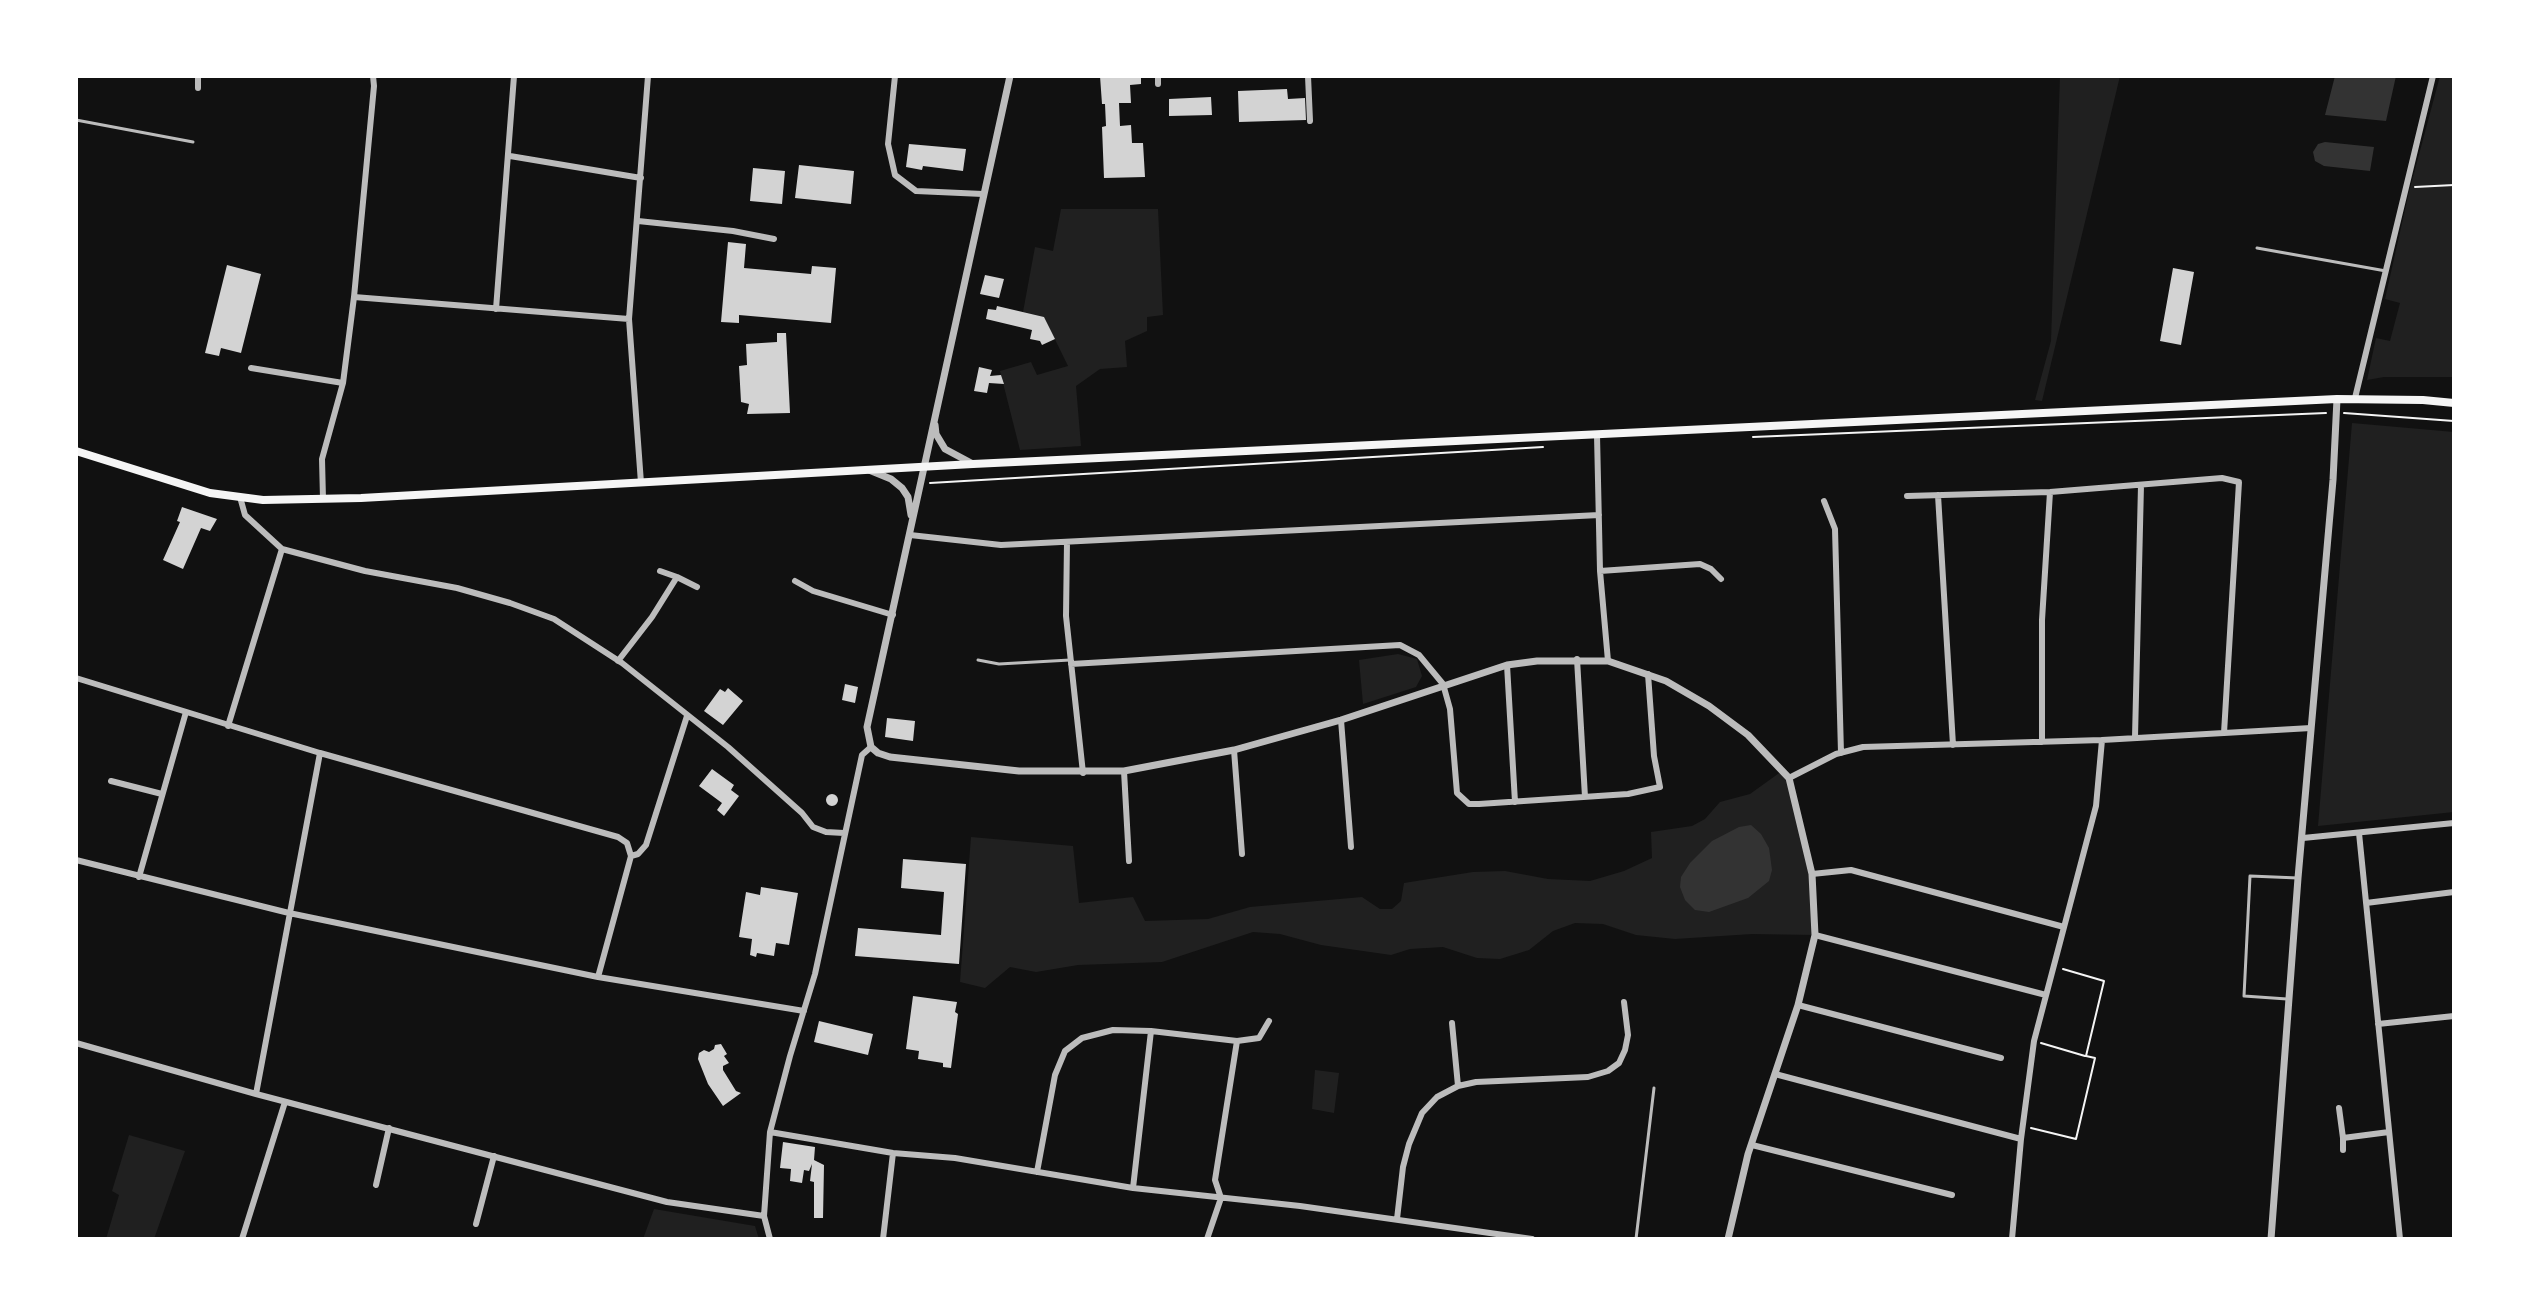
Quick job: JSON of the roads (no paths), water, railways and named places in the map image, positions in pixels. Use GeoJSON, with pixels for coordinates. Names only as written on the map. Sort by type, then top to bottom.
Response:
{"type":"FeatureCollection","features":[{"type":"Feature","properties":{"kind":"main road"},"geometry":{"type":"LineString","coordinates":[[76,451],[210,493],[263,500],[323,499],[924,466],[2355,398],[2454,403]]}},
{"type":"Feature","properties":{"kind":"street"},"geometry":{"type":"LineString","coordinates":[[198,76],[198,88]]}},
{"type":"Feature","properties":{"kind":"street"},"geometry":{"type":"LineString","coordinates":[[323,499],[322,459],[343,383],[354,297],[373,76]]}},
{"type":"Feature","properties":{"kind":"street"},"geometry":{"type":"LineString","coordinates":[[496,309],[514,76]]}},
{"type":"Feature","properties":{"kind":"street"},"geometry":{"type":"LineString","coordinates":[[641,483],[629,319],[648,76]]}},
{"type":"Feature","properties":{"kind":"street"},"geometry":{"type":"LineString","coordinates":[[895,76],[888,144],[895,175],[916,191],[983,194]]}},
{"type":"Feature","properties":{"kind":"street"},"geometry":{"type":"LineString","coordinates":[[1010,76],[867,727],[871,747],[890,757],[1019,771],[1124,771],[1234,750],[1341,720],[1507,665],[1577,659],[1608,661],[1666,681],[1709,706],[1748,735],[1789,778],[1812,874],[1815,935],[1798,1005],[1752,1145],[1728,1239]]}},
{"type":"Feature","properties":{"kind":"street"},"geometry":{"type":"LineString","coordinates":[[1308,76],[1310,121]]}},
{"type":"Feature","properties":{"kind":"street"},"geometry":{"type":"LineString","coordinates":[[2355,398],[2433,76]]}},
{"type":"Feature","properties":{"kind":"street"},"geometry":{"type":"LineString","coordinates":[[510,156],[641,178]]}},
{"type":"Feature","properties":{"kind":"street"},"geometry":{"type":"LineString","coordinates":[[638,221],[733,231],[774,239]]}},
{"type":"Feature","properties":{"kind":"street"},"geometry":{"type":"LineString","coordinates":[[354,297],[629,319]]}},
{"type":"Feature","properties":{"kind":"street"},"geometry":{"type":"LineString","coordinates":[[251,368],[343,383]]}},
{"type":"Feature","properties":{"kind":"street"},"geometry":{"type":"LineString","coordinates":[[2271,1239],[2337,399]]}},
{"type":"Feature","properties":{"kind":"street"},"geometry":{"type":"LineString","coordinates":[[934,419],[941,445],[973,464]]}},
{"type":"Feature","properties":{"kind":"street"},"geometry":{"type":"LineString","coordinates":[[1597,435],[1600,571],[1608,661]]}},
{"type":"Feature","properties":{"kind":"street"},"geometry":{"type":"LineString","coordinates":[[868,469],[891,479],[902,488],[908,497],[912,522]]}},
{"type":"Feature","properties":{"kind":"street"},"geometry":{"type":"LineString","coordinates":[[1907,496],[2050,492],[2222,478],[2239,482],[2224,733]]}},
{"type":"Feature","properties":{"kind":"street"},"geometry":{"type":"LineString","coordinates":[[2135,737],[2141,485]]}},
{"type":"Feature","properties":{"kind":"street"},"geometry":{"type":"LineString","coordinates":[[2042,742],[2042,620],[2050,492]]}},
{"type":"Feature","properties":{"kind":"street"},"geometry":{"type":"LineString","coordinates":[[1938,495],[1953,745]]}},
{"type":"Feature","properties":{"kind":"street"},"geometry":{"type":"LineString","coordinates":[[240,497],[245,515],[282,549],[365,571],[457,588],[554,619],[618,661],[769,781],[813,827],[826,832],[844,833]]}},
{"type":"Feature","properties":{"kind":"street"},"geometry":{"type":"LineString","coordinates":[[1824,501],[1835,529],[1841,753]]}},
{"type":"Feature","properties":{"kind":"street"},"geometry":{"type":"LineString","coordinates":[[910,535],[1001,545],[1599,515]]}},
{"type":"Feature","properties":{"kind":"street"},"geometry":{"type":"LineString","coordinates":[[1067,542],[1066,616],[1083,773]]}},
{"type":"Feature","properties":{"kind":"street"},"geometry":{"type":"LineString","coordinates":[[228,726],[282,549]]}},
{"type":"Feature","properties":{"kind":"street"},"geometry":{"type":"LineString","coordinates":[[1600,571],[1700,564],[1721,579]]}},
{"type":"Feature","properties":{"kind":"street"},"geometry":{"type":"LineString","coordinates":[[660,571],[697,587]]}},
{"type":"Feature","properties":{"kind":"street"},"geometry":{"type":"LineString","coordinates":[[618,661],[652,617],[677,577]]}},
{"type":"Feature","properties":{"kind":"street"},"geometry":{"type":"LineString","coordinates":[[795,581],[813,591],[893,615]]}},
{"type":"Feature","properties":{"kind":"street"},"geometry":{"type":"LineString","coordinates":[[1071,662],[1400,645],[1419,655],[1443,684],[1450,709],[1457,793],[1469,804],[1628,794],[1660,787],[1654,756],[1648,674]]}},
{"type":"Feature","properties":{"kind":"street"},"geometry":{"type":"LineString","coordinates":[[1577,659],[1585,797]]}},
{"type":"Feature","properties":{"kind":"street"},"geometry":{"type":"LineString","coordinates":[[1507,665],[1515,802]]}},
{"type":"Feature","properties":{"kind":"street"},"geometry":{"type":"LineString","coordinates":[[76,678],[320,753],[618,837],[627,843],[631,856],[598,977]]}},
{"type":"Feature","properties":{"kind":"street"},"geometry":{"type":"LineString","coordinates":[[139,877],[186,712]]}},
{"type":"Feature","properties":{"kind":"street"},"geometry":{"type":"LineString","coordinates":[[631,856],[638,854],[646,845],[687,716]]}},
{"type":"Feature","properties":{"kind":"street"},"geometry":{"type":"LineString","coordinates":[[1341,720],[1351,847]]}},
{"type":"Feature","properties":{"kind":"street"},"geometry":{"type":"LineString","coordinates":[[1789,778],[1841,753],[1863,747],[2102,740],[2311,728]]}},
{"type":"Feature","properties":{"kind":"street"},"geometry":{"type":"LineString","coordinates":[[2012,1239],[2034,1041],[2096,806],[2102,740]]}},
{"type":"Feature","properties":{"kind":"street"},"geometry":{"type":"LineString","coordinates":[[770,1239],[764,1216],[770,1132],[815,974],[862,755],[871,747]]}},
{"type":"Feature","properties":{"kind":"street"},"geometry":{"type":"LineString","coordinates":[[1234,750],[1242,854]]}},
{"type":"Feature","properties":{"kind":"street"},"geometry":{"type":"LineString","coordinates":[[256,1094],[320,753]]}},
{"type":"Feature","properties":{"kind":"street"},"geometry":{"type":"LineString","coordinates":[[1124,771],[1129,861]]}},
{"type":"Feature","properties":{"kind":"street"},"geometry":{"type":"LineString","coordinates":[[111,781],[162,794]]}},
{"type":"Feature","properties":{"kind":"street"},"geometry":{"type":"LineString","coordinates":[[2303,838],[2454,823]]}},
{"type":"Feature","properties":{"kind":"street"},"geometry":{"type":"LineString","coordinates":[[2359,833],[2400,1239]]}},
{"type":"Feature","properties":{"kind":"street"},"geometry":{"type":"LineString","coordinates":[[76,860],[289,913],[598,977],[804,1011]]}},
{"type":"Feature","properties":{"kind":"street"},"geometry":{"type":"LineString","coordinates":[[1812,874],[1851,870],[2064,927]]}},
{"type":"Feature","properties":{"kind":"street"},"geometry":{"type":"LineString","coordinates":[[2366,903],[2454,892]]}},
{"type":"Feature","properties":{"kind":"street"},"geometry":{"type":"LineString","coordinates":[[1815,935],[2046,995]]}},
{"type":"Feature","properties":{"kind":"street"},"geometry":{"type":"LineString","coordinates":[[1397,1219],[1403,1167],[1416,1126],[1422,1113],[1437,1097],[1458,1086],[1476,1082],[1588,1077],[1608,1071],[1619,1063],[1625,1050],[1628,1035],[1624,1002]]}},
{"type":"Feature","properties":{"kind":"street"},"geometry":{"type":"LineString","coordinates":[[1798,1005],[2001,1058]]}},
{"type":"Feature","properties":{"kind":"street"},"geometry":{"type":"LineString","coordinates":[[2378,1024],[2454,1016]]}},
{"type":"Feature","properties":{"kind":"street"},"geometry":{"type":"LineString","coordinates":[[1037,1172],[1055,1075],[1065,1051],[1082,1038],[1113,1030],[1237,1041],[1259,1038],[1269,1021]]}},
{"type":"Feature","properties":{"kind":"street"},"geometry":{"type":"LineString","coordinates":[[1452,1023],[1458,1086]]}},
{"type":"Feature","properties":{"kind":"street"},"geometry":{"type":"LineString","coordinates":[[1133,1188],[1151,1031]]}},
{"type":"Feature","properties":{"kind":"street"},"geometry":{"type":"LineString","coordinates":[[1207,1239],[1221,1198],[1215,1180],[1237,1041]]}},
{"type":"Feature","properties":{"kind":"street"},"geometry":{"type":"LineString","coordinates":[[76,1043],[285,1102],[667,1202],[764,1216]]}},
{"type":"Feature","properties":{"kind":"street"},"geometry":{"type":"LineString","coordinates":[[1775,1074],[2021,1139]]}},
{"type":"Feature","properties":{"kind":"street"},"geometry":{"type":"LineString","coordinates":[[242,1239],[285,1102]]}},
{"type":"Feature","properties":{"kind":"street"},"geometry":{"type":"LineString","coordinates":[[2339,1108],[2343,1150]]}},
{"type":"Feature","properties":{"kind":"street"},"geometry":{"type":"LineString","coordinates":[[376,1185],[389,1128]]}},
{"type":"Feature","properties":{"kind":"street"},"geometry":{"type":"LineString","coordinates":[[770,1132],[893,1153],[955,1158],[1133,1188],[1300,1206],[1532,1239]]}},
{"type":"Feature","properties":{"kind":"street"},"geometry":{"type":"LineString","coordinates":[[2343,1138],[2389,1132]]}},
{"type":"Feature","properties":{"kind":"street"},"geometry":{"type":"LineString","coordinates":[[1752,1145],[1952,1195]]}},
{"type":"Feature","properties":{"kind":"street"},"geometry":{"type":"LineString","coordinates":[[883,1239],[893,1153]]}},
{"type":"Feature","properties":{"kind":"street"},"geometry":{"type":"LineString","coordinates":[[476,1224],[494,1156]]}},
{"type":"Feature","properties":{"kind":"lane"},"geometry":{"type":"LineString","coordinates":[[76,120],[193,142]]}},
{"type":"Feature","properties":{"kind":"lane"},"geometry":{"type":"LineString","coordinates":[[2257,248],[2386,271]]}},
{"type":"Feature","properties":{"kind":"lane"},"geometry":{"type":"LineString","coordinates":[[978,660],[999,664],[1071,662]]}},
{"type":"Feature","properties":{"kind":"lane"},"geometry":{"type":"LineString","coordinates":[[2289,999],[2244,996],[2250,876],[2298,878]]}},
{"type":"Feature","properties":{"kind":"lane"},"geometry":{"type":"LineString","coordinates":[[1636,1239],[1654,1088]]}}]}
